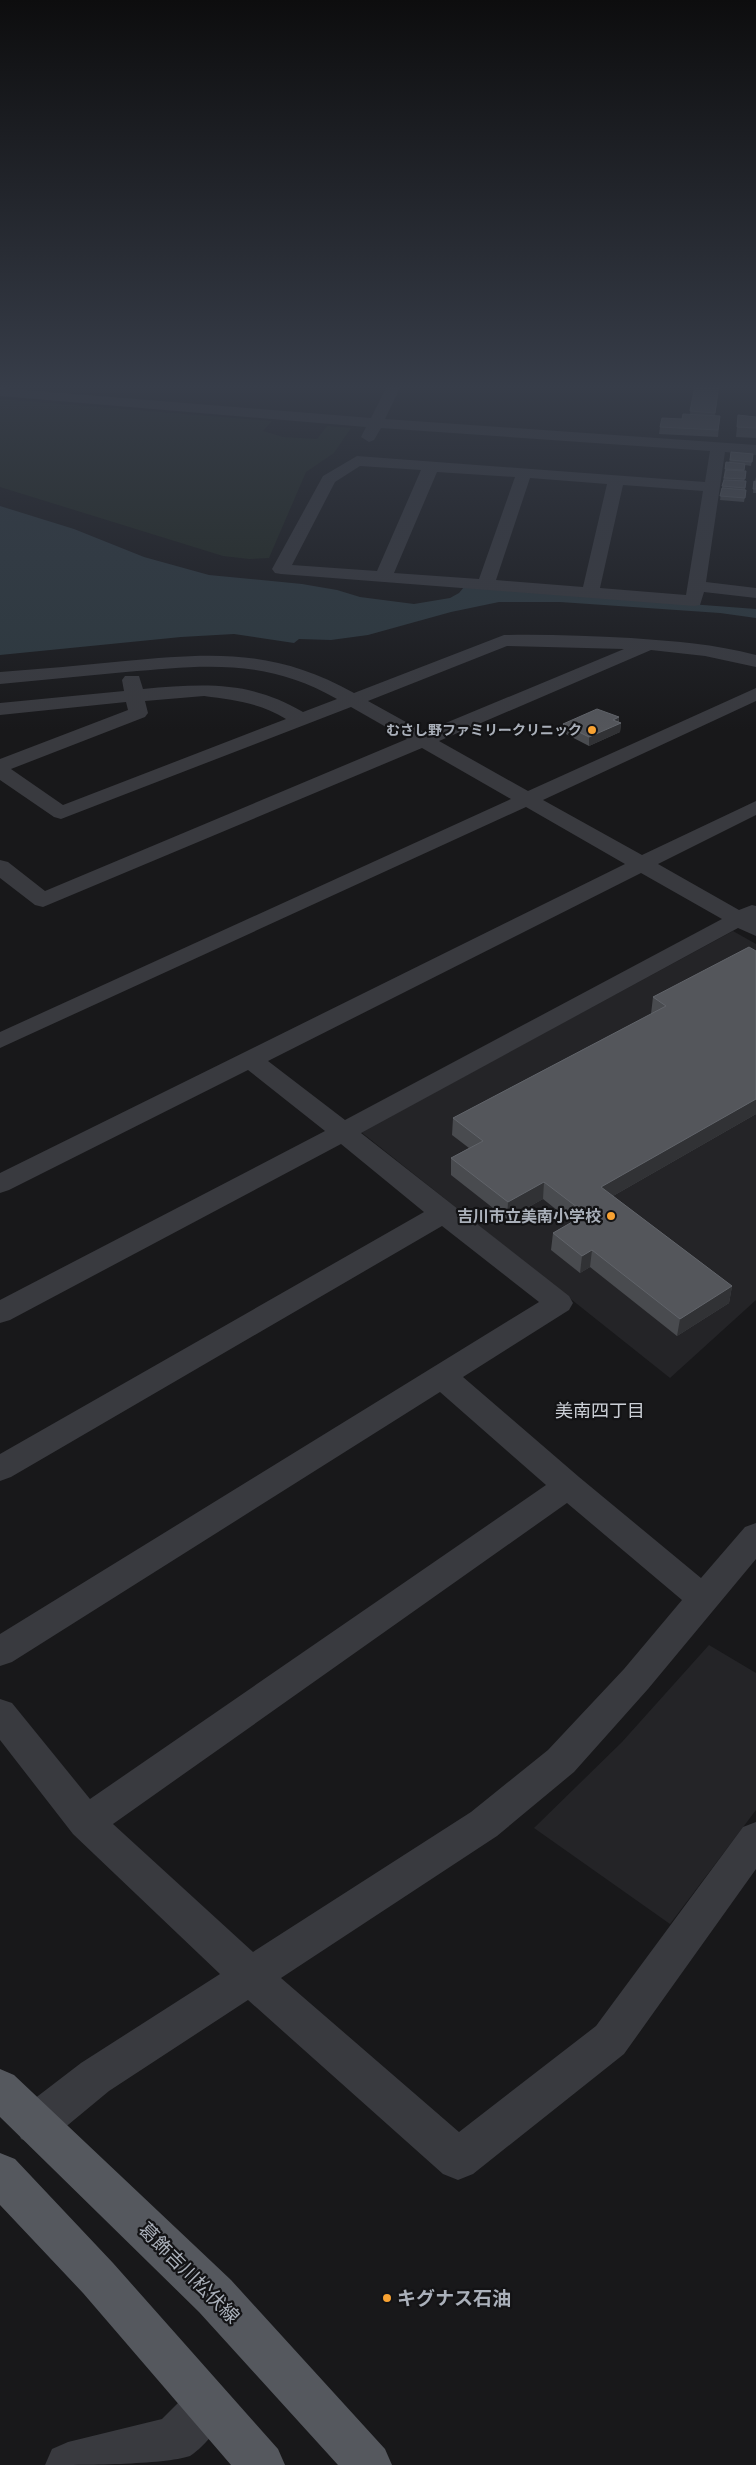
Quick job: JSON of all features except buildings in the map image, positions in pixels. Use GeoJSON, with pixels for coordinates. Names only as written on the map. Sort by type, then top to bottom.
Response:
{"type":"FeatureCollection","features":[{"type":"Feature","properties":{"kind":"main road","name":"葛飾吉川松伏線"},"geometry":{"type":"LineString","coordinates":[[0,2089],[216,2296],[369,2465]]}},
{"type":"Feature","properties":{"kind":"main road"},"geometry":{"type":"LineString","coordinates":[[0,2174],[98,2278],[262,2465]]}},
{"type":"Feature","properties":{"kind":"street"},"geometry":{"type":"LineString","coordinates":[[318,500],[281,569],[694,601],[710,500]]}},
{"type":"Feature","properties":{"kind":"street"},"geometry":{"type":"LineString","coordinates":[[383,578],[416,500]]}},
{"type":"Feature","properties":{"kind":"street"},"geometry":{"type":"LineString","coordinates":[[486,585],[515,500]]}},
{"type":"Feature","properties":{"kind":"street"},"geometry":{"type":"LineString","coordinates":[[590,593],[611,500]]}},
{"type":"Feature","properties":{"kind":"street"},"geometry":{"type":"LineString","coordinates":[[697,586],[756,594]]}},
{"type":"Feature","properties":{"kind":"street"},"geometry":{"type":"LineString","coordinates":[[0,771],[61,813],[504,641],[536,639],[650,645],[721,651],[756,661]]}},
{"type":"Feature","properties":{"kind":"street"},"geometry":{"type":"LineString","coordinates":[[0,867],[42,900],[650,645]]}},
{"type":"Feature","properties":{"kind":"street"},"geometry":{"type":"LineString","coordinates":[[0,678],[200,660],[247,662],[281,669],[319,681],[640,864],[750,919]]}},
{"type":"Feature","properties":{"kind":"street"},"geometry":{"type":"LineString","coordinates":[[0,766],[138,713],[129,666]]}},
{"type":"Feature","properties":{"kind":"street"},"geometry":{"type":"LineString","coordinates":[[0,709],[134,695],[204,690],[235,692],[267,700],[300,719]]}},
{"type":"Feature","properties":{"kind":"street"},"geometry":{"type":"LineString","coordinates":[[0,1041],[756,694]]}},
{"type":"Feature","properties":{"kind":"street"},"geometry":{"type":"LineString","coordinates":[[0,1184],[756,807]]}},
{"type":"Feature","properties":{"kind":"street"},"geometry":{"type":"LineString","coordinates":[[0,1313],[750,919]]}},
{"type":"Feature","properties":{"kind":"street"},"geometry":{"type":"LineString","coordinates":[[0,1652],[559,1303],[250,1059]]}},
{"type":"Feature","properties":{"kind":"street"},"geometry":{"type":"LineString","coordinates":[[0,1468],[443,1213]]}},
{"type":"Feature","properties":{"kind":"street"},"geometry":{"type":"LineString","coordinates":[[443,1377],[568,1486],[704,1599]]}},
{"type":"Feature","properties":{"kind":"street"},"geometry":{"type":"LineString","coordinates":[[86,1822],[568,1486]]}},
{"type":"Feature","properties":{"kind":"street"},"geometry":{"type":"LineString","coordinates":[[36,2124],[95,2077],[484,1824],[562,1761],[704,1599],[756,1536]]}},
{"type":"Feature","properties":{"kind":"street"},"geometry":{"type":"LineString","coordinates":[[0,1714],[86,1822],[251,1977],[458,2159],[610,2040],[756,1839]]}},
{"type":"Feature","properties":{"kind":"street"},"geometry":{"type":"LineString","coordinates":[[68,2465],[176,2440],[208,2405]]}},
{"type":"Feature","properties":{"kind":"shaded area"},"geometry":{"type":"Polygon","coordinates":[[[42,500],[294,500],[269,558],[249,559],[223,556],[42,500]]]}},
{"type":"Feature","properties":{"kind":"shaded area"},"geometry":{"type":"Polygon","coordinates":[[[0,506],[74,529],[144,557],[209,575],[302,584],[337,590],[360,597],[414,604],[450,598],[459,593],[464,587],[756,609],[756,618],[720,613],[560,602],[499,602],[451,612],[368,635],[331,640],[299,639],[294,643],[234,634],[181,637],[0,655],[0,506]]]}},
{"type":"Feature","properties":{"kind":"shaded area","name":"吉川市立美南小学校"},"geometry":{"type":"Polygon","coordinates":[[[733,931],[756,944],[756,1300],[670,1378],[361,1132],[733,931]]]}},
{"type":"Feature","properties":{"kind":"shaded area"},"geometry":{"type":"Polygon","coordinates":[[[709,1645],[756,1673],[756,1810],[670,1924],[534,1828],[622,1742],[709,1645]]]}},
{"type":"Feature","properties":{"kind":"place","name":"むさし野ファミリークリニック"},"geometry":{"type":"Point","coordinates":[592,730]}},
{"type":"Feature","properties":{"kind":"place","name":"吉川市立美南小学校"},"geometry":{"type":"Point","coordinates":[611,1216]}},
{"type":"Feature","properties":{"kind":"place","name":"キグナス石油"},"geometry":{"type":"Point","coordinates":[387,2298]}},
{"type":"Feature","properties":{"kind":"district","name":"美南四丁目"},"geometry":{"type":"Point","coordinates":[600,1411]}}]}
